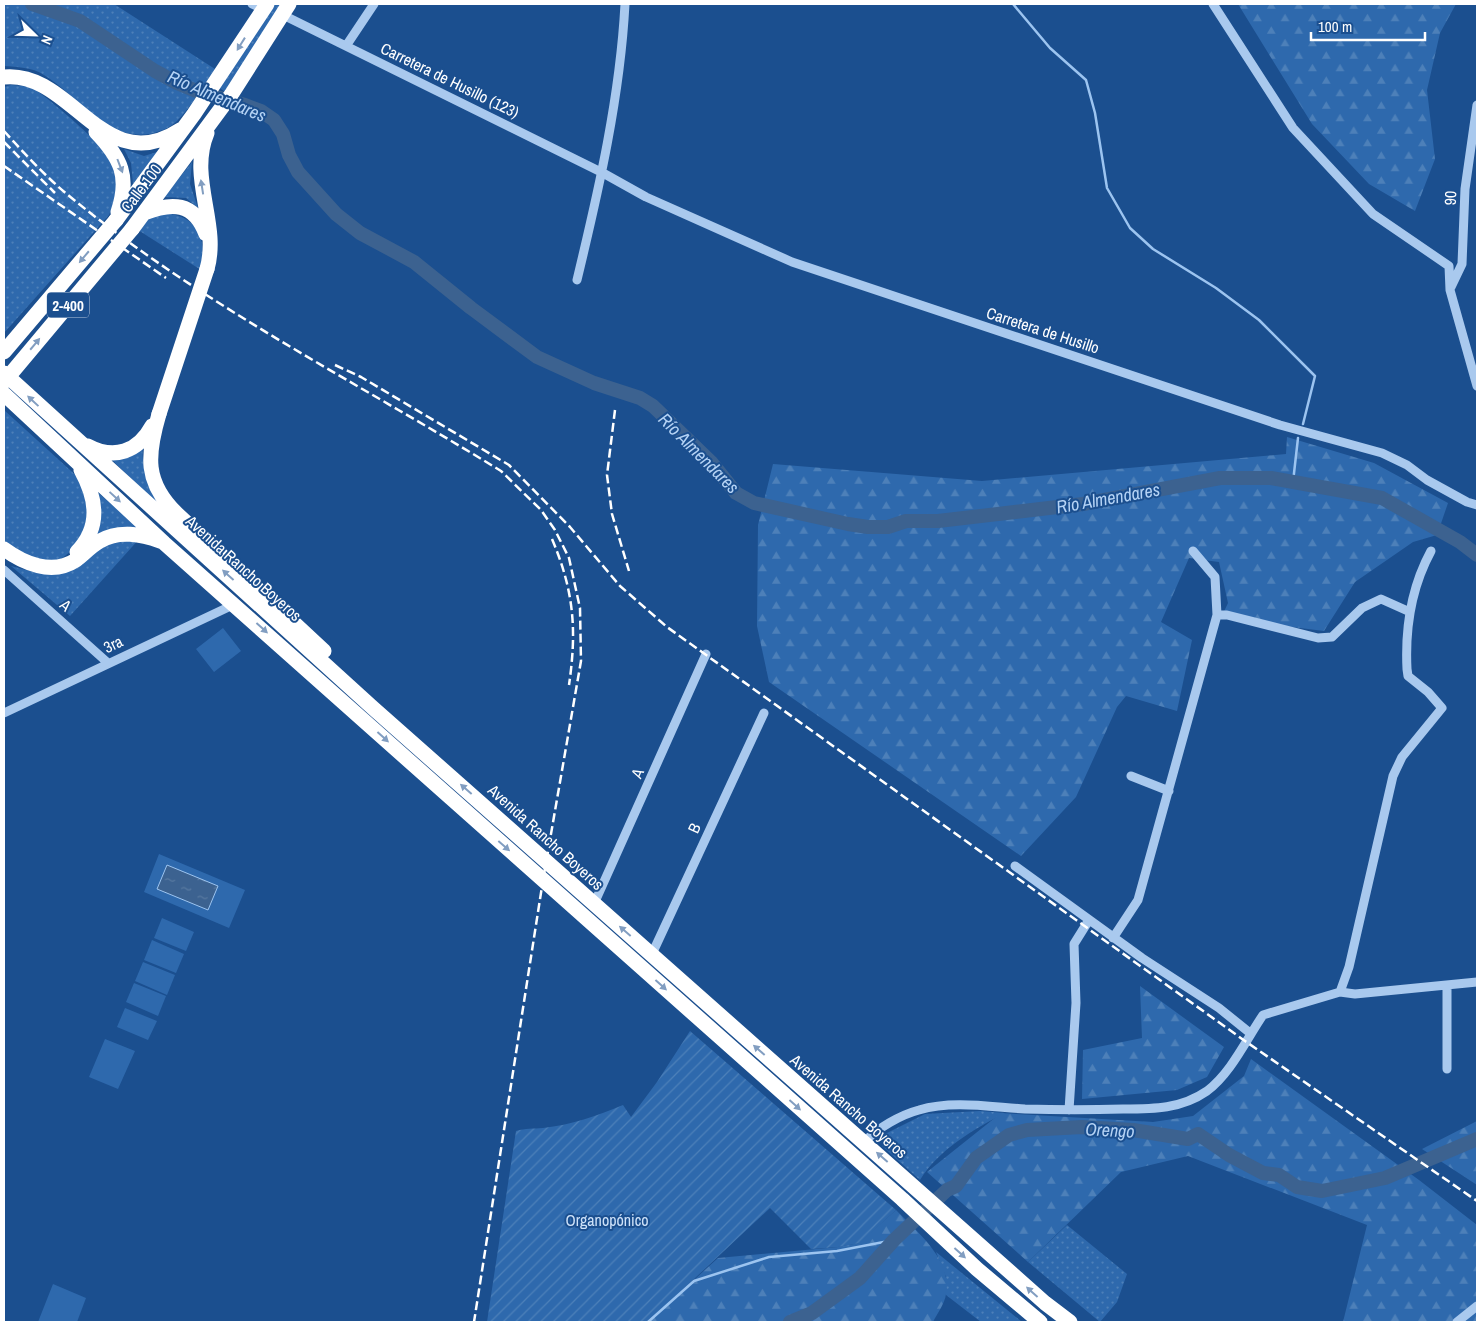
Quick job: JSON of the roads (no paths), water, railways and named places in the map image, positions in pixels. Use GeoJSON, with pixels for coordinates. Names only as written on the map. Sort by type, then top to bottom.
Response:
{"type":"FeatureCollection","features":[{"type":"Feature","properties":{"kind":"highway","name":"Calle 100"},"geometry":{"type":"LineString","coordinates":[[4,352],[116,220],[190,120],[215,85],[260,6]]}},
{"type":"Feature","properties":{"kind":"highway","name":"Calle 100"},"geometry":{"type":"LineString","coordinates":[[4,382],[132,229],[231,95],[286,9]]}},
{"type":"Feature","properties":{"kind":"highway"},"geometry":{"type":"LineString","coordinates":[[4,77],[22,77],[36,81],[80,115],[114,136],[135,143],[152,143],[168,138],[190,120]]}},
{"type":"Feature","properties":{"kind":"highway"},"geometry":{"type":"LineString","coordinates":[[80,115],[109,145],[122,168],[124,185],[116,220]]}},
{"type":"Feature","properties":{"kind":"highway"},"geometry":{"type":"LineString","coordinates":[[212,122],[206,137],[200,164],[212,247],[207,269],[150,447],[151,472],[154,483],[169,506],[307,633],[346,675],[373,708]]}},
{"type":"Feature","properties":{"kind":"highway"},"geometry":{"type":"LineString","coordinates":[[144,213],[161,206],[171,206],[184,208],[194,215],[203,226],[207,236],[207,269]]}},
{"type":"Feature","properties":{"kind":"highway","name":"Avenida Rancho Boyeros"},"geometry":{"type":"LineString","coordinates":[[4,373],[62,428],[373,708],[1045,1303],[1070,1322]]}},
{"type":"Feature","properties":{"kind":"highway","name":"Avenida Rancho Boyeros"},"geometry":{"type":"LineString","coordinates":[[4,394],[164,543],[235,604],[474,820],[1040,1322]]}},
{"type":"Feature","properties":{"kind":"highway"},"geometry":{"type":"LineString","coordinates":[[62,428],[89,447],[102,452],[117,453],[137,446],[145,438],[159,414]]}},
{"type":"Feature","properties":{"kind":"highway"},"geometry":{"type":"LineString","coordinates":[[52,567],[69,558],[80,548],[90,534],[95,517],[94,503],[88,483],[76,462],[66,452]]}},
{"type":"Feature","properties":{"kind":"highway"},"geometry":{"type":"LineString","coordinates":[[8,551],[32,565],[52,567],[73,562],[101,540],[112,536],[141,535],[164,543]]}},
{"type":"Feature","properties":{"kind":"street"},"geometry":{"type":"LineString","coordinates":[[346,46],[374,4]]}},
{"type":"Feature","properties":{"kind":"street"},"geometry":{"type":"LineString","coordinates":[[577,280],[603,173],[624,38],[625,4]]}},
{"type":"Feature","properties":{"kind":"street"},"geometry":{"type":"LineString","coordinates":[[1213,4],[1293,128],[1373,214],[1449,266],[1450,290],[1477,386]]}},
{"type":"Feature","properties":{"kind":"street","name":"Carretera de Husillo (123)"},"geometry":{"type":"LineString","coordinates":[[286,9],[346,46],[603,173]]}},
{"type":"Feature","properties":{"kind":"street","name":"90"},"geometry":{"type":"LineString","coordinates":[[1450,290],[1462,264],[1465,189],[1477,105]]}},
{"type":"Feature","properties":{"kind":"street","name":"Carretera de Husillo"},"geometry":{"type":"LineString","coordinates":[[603,173],[646,197],[792,262],[1280,425],[1382,453],[1467,502],[1477,505]]}},
{"type":"Feature","properties":{"kind":"street"},"geometry":{"type":"LineString","coordinates":[[1340,992],[1349,967],[1393,776],[1402,757],[1442,708],[1428,692],[1408,676],[1406,653],[1410,612],[1420,571],[1431,550]]}},
{"type":"Feature","properties":{"kind":"street"},"geometry":{"type":"LineString","coordinates":[[1113,938],[1138,900],[1217,614],[1215,577],[1193,551]]}},
{"type":"Feature","properties":{"kind":"street","name":"A"},"geometry":{"type":"LineString","coordinates":[[4,570],[108,663]]}},
{"type":"Feature","properties":{"kind":"street"},"geometry":{"type":"LineString","coordinates":[[1217,614],[1318,638],[1332,637],[1362,608],[1381,599],[1410,612]]}},
{"type":"Feature","properties":{"kind":"street","name":"3ra"},"geometry":{"type":"LineString","coordinates":[[4,712],[235,604]]}},
{"type":"Feature","properties":{"kind":"street","name":"A"},"geometry":{"type":"LineString","coordinates":[[594,904],[706,654]]}},
{"type":"Feature","properties":{"kind":"street","name":"B"},"geometry":{"type":"LineString","coordinates":[[652,954],[764,713]]}},
{"type":"Feature","properties":{"kind":"street"},"geometry":{"type":"LineString","coordinates":[[1131,776],[1169,790]]}},
{"type":"Feature","properties":{"kind":"street"},"geometry":{"type":"LineString","coordinates":[[1015,866],[1113,938],[1219,1008],[1250,1034]]}},
{"type":"Feature","properties":{"kind":"street"},"geometry":{"type":"LineString","coordinates":[[1069,1110],[1076,1003],[1074,944],[1089,920]]}},
{"type":"Feature","properties":{"kind":"street"},"geometry":{"type":"LineString","coordinates":[[864,1142],[874,1133],[918,1110],[944,1105],[1069,1110],[1152,1109],[1186,1104],[1208,1090],[1226,1072],[1263,1015],[1340,992],[1355,994],[1477,982]]}},
{"type":"Feature","properties":{"kind":"street"},"geometry":{"type":"LineString","coordinates":[[1447,985],[1447,1069]]}},
{"type":"Feature","properties":{"kind":"street"},"geometry":{"type":"LineString","coordinates":[[1458,1322],[1477,1306]]}},
{"type":"Feature","properties":{"kind":"water"},"geometry":{"type":"Polygon","coordinates":[[[167,865],[218,886],[208,910],[157,889],[167,865]]]}},
{"type":"Feature","properties":{"kind":"waterway","name":"Río Almendares"},"geometry":{"type":"LineString","coordinates":[[32,4],[80,21],[155,71],[177,83],[199,92],[261,111],[274,120],[283,134],[289,155],[298,172],[336,214],[360,233],[414,262],[471,308],[537,357],[594,383],[640,398],[653,406],[711,462],[736,493],[754,503],[848,524],[888,527],[906,521],[938,521],[1083,504],[1220,478],[1271,478],[1382,498],[1460,542],[1477,555]]}},
{"type":"Feature","properties":{"kind":"waterway"},"geometry":{"type":"LineString","coordinates":[[1013,4],[1050,48],[1086,80],[1095,113],[1107,188],[1130,228],[1153,249],[1216,288],[1259,320],[1315,376],[1303,424]]}},
{"type":"Feature","properties":{"kind":"waterway"},"geometry":{"type":"LineString","coordinates":[[1293,482],[1298,438]]}},
{"type":"Feature","properties":{"kind":"waterway","name":"Orengo"},"geometry":{"type":"LineString","coordinates":[[790,1322],[812,1313],[860,1278],[894,1240],[947,1190],[956,1186],[976,1158],[1009,1135],[1027,1130],[1082,1127],[1133,1130],[1188,1139],[1198,1134],[1229,1155],[1263,1173],[1279,1175],[1297,1187],[1322,1191],[1385,1178],[1477,1139]]}},
{"type":"Feature","properties":{"kind":"waterway"},"geometry":{"type":"LineString","coordinates":[[648,1322],[694,1281],[769,1257],[837,1251],[894,1240]]}},
{"type":"Feature","properties":{"kind":"railway"},"geometry":{"type":"LineString","coordinates":[[4,131],[68,195],[171,271],[279,340],[501,471],[541,510],[555,530],[569,558],[580,608],[581,661],[543,880],[474,1322]]}},
{"type":"Feature","properties":{"kind":"railway"},"geometry":{"type":"LineString","coordinates":[[4,142],[55,193]]}},
{"type":"Feature","properties":{"kind":"railway"},"geometry":{"type":"LineString","coordinates":[[4,166],[166,278]]}},
{"type":"Feature","properties":{"kind":"railway"},"geometry":{"type":"LineString","coordinates":[[335,365],[361,377],[509,465],[570,527],[620,586],[667,627],[1245,1041],[1477,1201]]}},
{"type":"Feature","properties":{"kind":"railway"},"geometry":{"type":"LineString","coordinates":[[615,410],[607,475],[612,514],[629,571]]}},
{"type":"Feature","properties":{"kind":"railway"},"geometry":{"type":"LineString","coordinates":[[552,539],[565,576],[572,611],[573,646],[569,685]]}},
{"type":"Feature","properties":{"kind":"park label","name":"Organopónico"},"geometry":{"type":"Point","coordinates":[607,1220]}}]}
